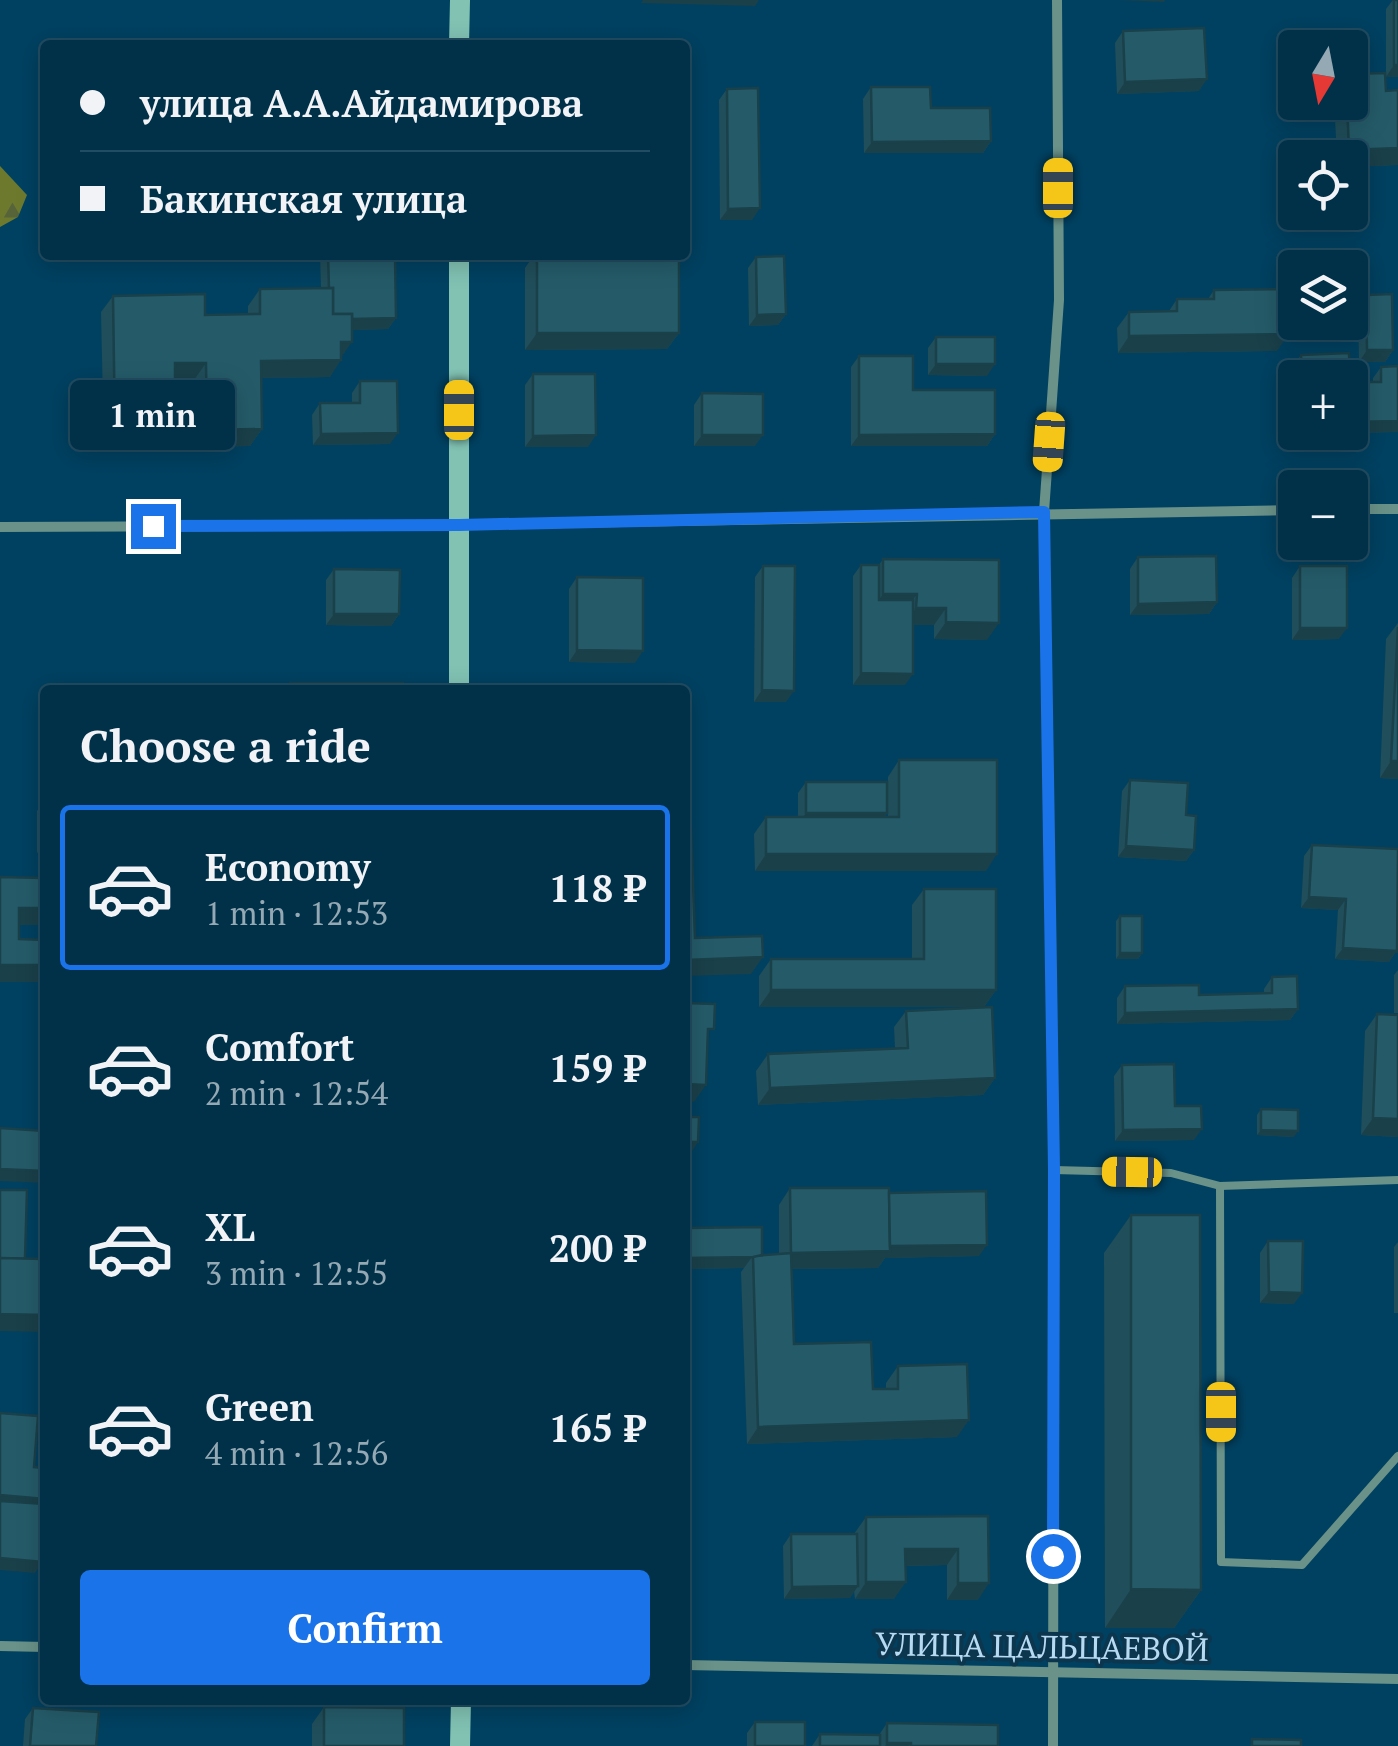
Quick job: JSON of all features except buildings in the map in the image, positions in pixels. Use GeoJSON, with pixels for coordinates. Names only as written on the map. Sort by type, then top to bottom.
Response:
{"type":"FeatureCollection","features":[{"type":"Feature","properties":{"kind":"street"},"geometry":{"type":"LineString","coordinates":[[460,0],[460,40]]}},
{"type":"Feature","properties":{"kind":"street"},"geometry":{"type":"LineString","coordinates":[[1053,1746],[1054,1170],[1044,512],[1058,300],[1057,0]]}},
{"type":"Feature","properties":{"kind":"street"},"geometry":{"type":"LineString","coordinates":[[459,260],[459,685]]}},
{"type":"Feature","properties":{"kind":"street"},"geometry":{"type":"LineString","coordinates":[[1368,509],[1398,509]]}},
{"type":"Feature","properties":{"kind":"street"},"geometry":{"type":"LineString","coordinates":[[0,526],[459,525],[1278,510]]}},
{"type":"Feature","properties":{"kind":"street"},"geometry":{"type":"LineString","coordinates":[[0,1646],[40,1648]]}},
{"type":"Feature","properties":{"kind":"street","name":"УЛИЦА ЦАЛЬЦАЕВОЙ"},"geometry":{"type":"LineString","coordinates":[[690,1665],[1398,1679]]}},
{"type":"Feature","properties":{"kind":"street"},"geometry":{"type":"LineString","coordinates":[[460,1746],[461,1705]]}},
{"type":"Feature","properties":{"kind":"lane"},"geometry":{"type":"LineString","coordinates":[[1054,1170],[1171,1173],[1220,1186],[1398,1180]]}},
{"type":"Feature","properties":{"kind":"lane"},"geometry":{"type":"LineString","coordinates":[[1220,1186],[1222,1562],[1302,1565],[1398,1456]]}},
{"type":"Feature","properties":{"kind":"green space"},"geometry":{"type":"Polygon","coordinates":[[[0,166],[27,195],[18,217],[0,227],[0,166]]]}},
{"type":"Feature","properties":{"kind":"route"},"geometry":{"type":"LineString","coordinates":[[153,526],[459,525],[1044,512],[1054,1170],[1053,1556]]}}]}
